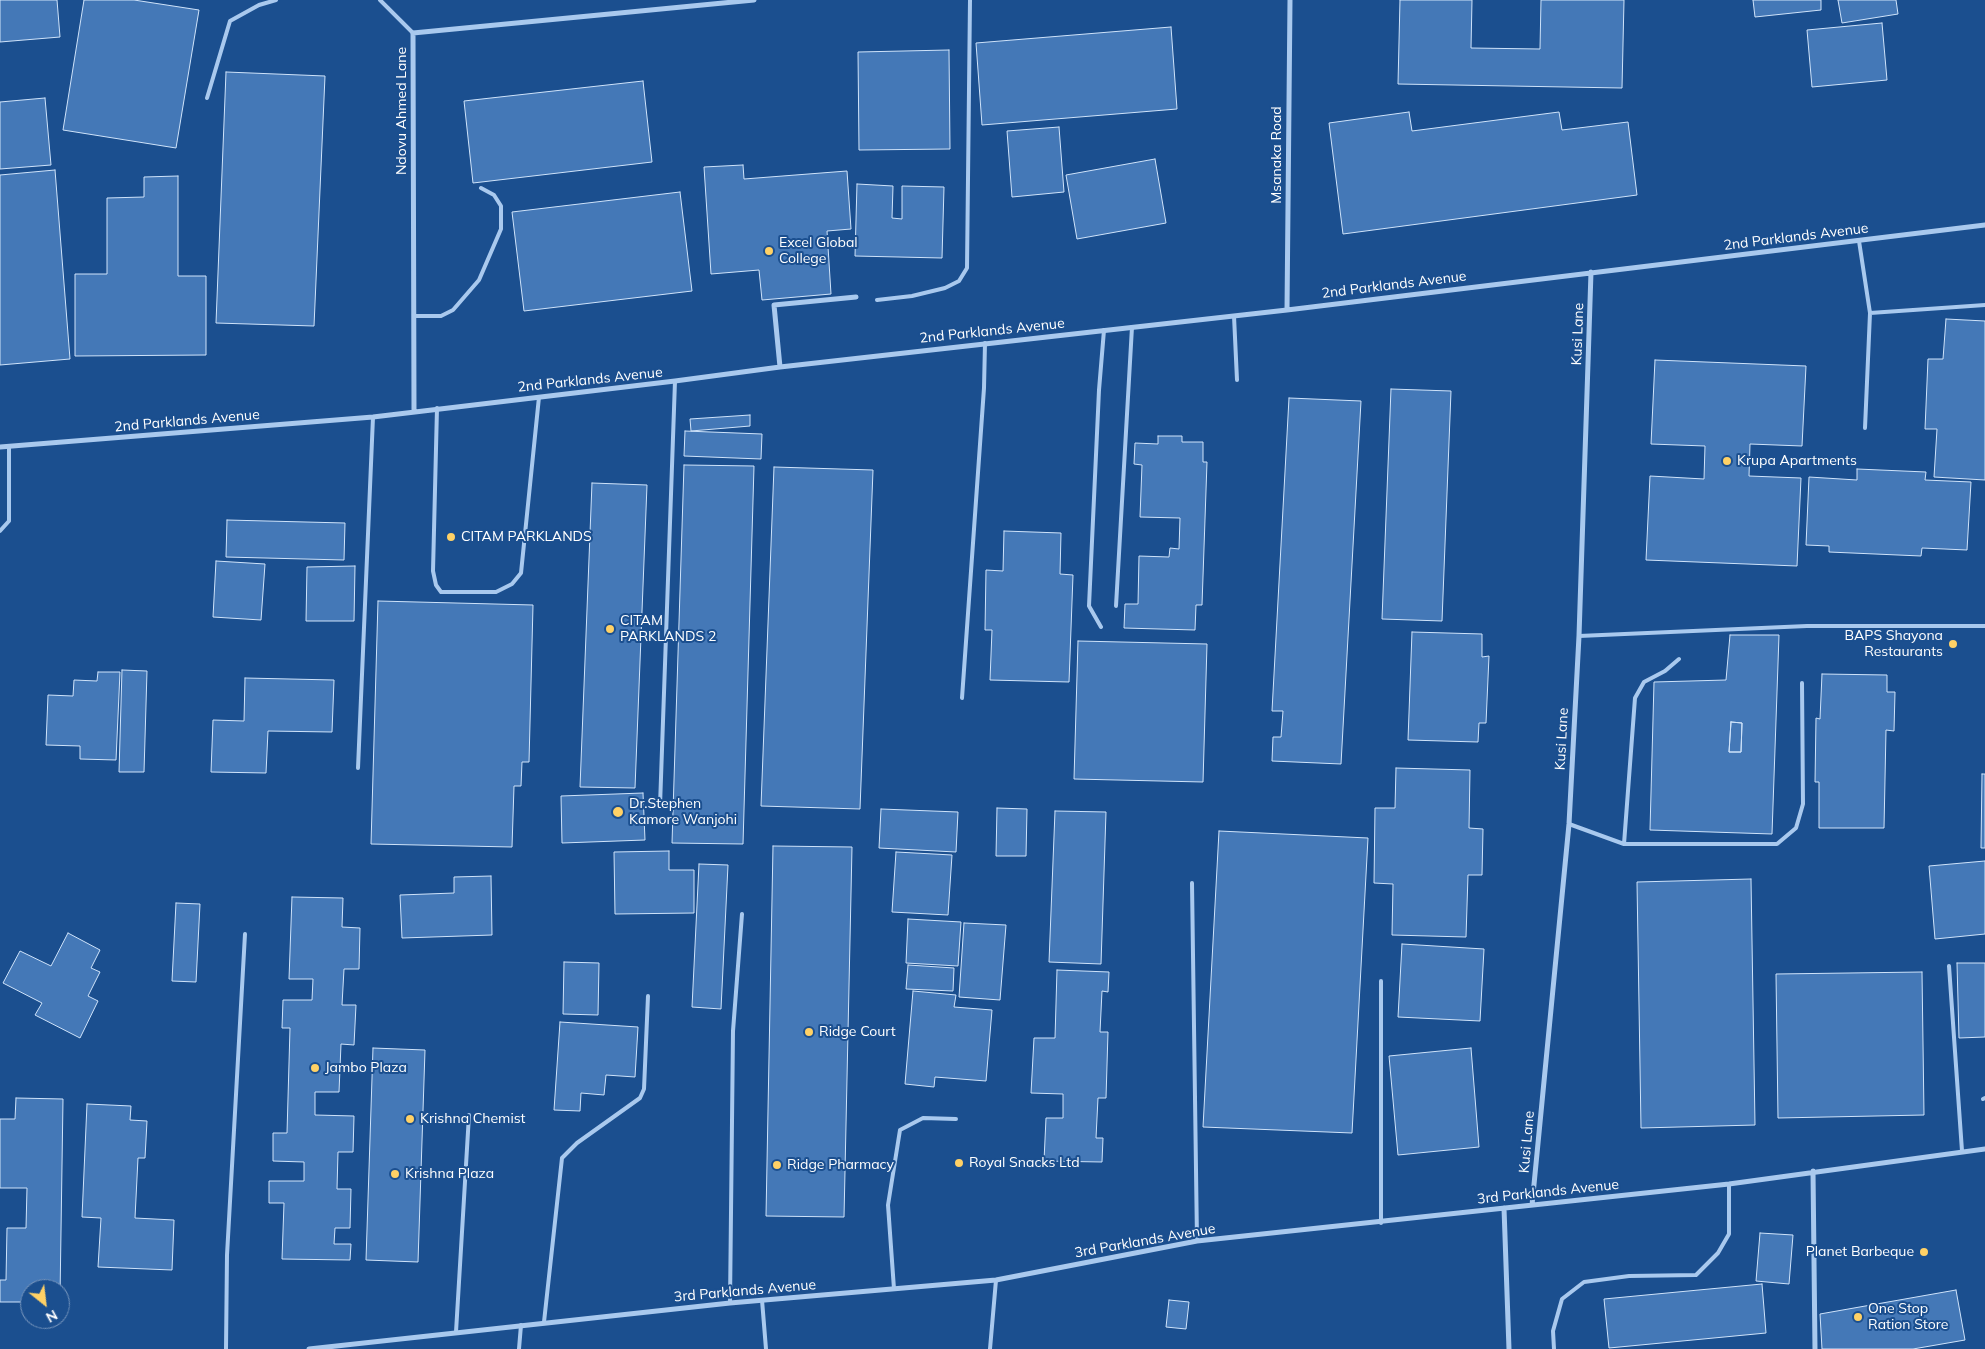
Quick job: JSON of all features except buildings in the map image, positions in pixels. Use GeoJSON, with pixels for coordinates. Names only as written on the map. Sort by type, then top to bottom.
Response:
{"type":"FeatureCollection","features":[{"type":"Feature","properties":{"kind":"street","name":"Ndovu Ahmed Lane"},"geometry":{"type":"LineString","coordinates":[[414,411],[413,33],[727,1],[754,0]]}},
{"type":"Feature","properties":{"kind":"street","name":"Msanaka Road"},"geometry":{"type":"LineString","coordinates":[[1287,310],[1290,0]]}},
{"type":"Feature","properties":{"kind":"street","name":"2nd Parklands Avenue"},"geometry":{"type":"LineString","coordinates":[[0,447],[373,417],[675,381],[780,366],[1287,310],[1985,225]]}},
{"type":"Feature","properties":{"kind":"street","name":"Kusi Lane"},"geometry":{"type":"LineString","coordinates":[[1532,1205],[1568,824],[1579,636],[1591,272]]}},
{"type":"Feature","properties":{"kind":"street"},"geometry":{"type":"LineString","coordinates":[[780,366],[774,305],[856,297]]}},
{"type":"Feature","properties":{"kind":"street","name":"3rd Parklands Avenue"},"geometry":{"type":"LineString","coordinates":[[309,1349],[353,1347],[456,1332],[730,1303],[996,1280],[1197,1242],[1729,1184],[1985,1149]]}},
{"type":"Feature","properties":{"kind":"street"},"geometry":{"type":"LineString","coordinates":[[1813,1172],[1815,1349]]}},
{"type":"Feature","properties":{"kind":"street"},"geometry":{"type":"LineString","coordinates":[[1504,1208],[1510,1349]]}},
{"type":"Feature","properties":{"kind":"lane"},"geometry":{"type":"LineString","coordinates":[[206,98],[230,21],[259,5],[276,0]]}},
{"type":"Feature","properties":{"kind":"lane"},"geometry":{"type":"LineString","coordinates":[[380,0],[413,33]]}},
{"type":"Feature","properties":{"kind":"lane"},"geometry":{"type":"LineString","coordinates":[[877,300],[912,296],[945,288],[959,281],[967,268],[970,0]]}},
{"type":"Feature","properties":{"kind":"lane"},"geometry":{"type":"LineString","coordinates":[[414,316],[440,316],[453,310],[479,280],[501,229],[501,206],[494,195],[481,188]]}},
{"type":"Feature","properties":{"kind":"lane"},"geometry":{"type":"LineString","coordinates":[[1859,241],[1870,313],[1865,428]]}},
{"type":"Feature","properties":{"kind":"lane"},"geometry":{"type":"LineString","coordinates":[[1870,313],[1985,306]]}},
{"type":"Feature","properties":{"kind":"lane"},"geometry":{"type":"LineString","coordinates":[[1234,316],[1237,380]]}},
{"type":"Feature","properties":{"kind":"lane"},"geometry":{"type":"LineString","coordinates":[[1116,606],[1132,327]]}},
{"type":"Feature","properties":{"kind":"lane"},"geometry":{"type":"LineString","coordinates":[[1101,626],[1089,606],[1099,390],[1104,330]]}},
{"type":"Feature","properties":{"kind":"lane"},"geometry":{"type":"LineString","coordinates":[[962,698],[984,388],[985,343]]}},
{"type":"Feature","properties":{"kind":"lane"},"geometry":{"type":"LineString","coordinates":[[660,806],[675,381]]}},
{"type":"Feature","properties":{"kind":"lane"},"geometry":{"type":"LineString","coordinates":[[438,408],[433,571],[436,585],[441,592],[496,592],[512,584],[521,573],[540,397]]}},
{"type":"Feature","properties":{"kind":"lane"},"geometry":{"type":"LineString","coordinates":[[358,768],[373,417]]}},
{"type":"Feature","properties":{"kind":"lane"},"geometry":{"type":"LineString","coordinates":[[0,531],[9,521],[9,446]]}},
{"type":"Feature","properties":{"kind":"lane"},"geometry":{"type":"LineString","coordinates":[[1579,636],[1807,626],[1985,626]]}},
{"type":"Feature","properties":{"kind":"lane"},"geometry":{"type":"LineString","coordinates":[[1624,844],[1635,698],[1644,682],[1665,671],[1679,659]]}},
{"type":"Feature","properties":{"kind":"lane"},"geometry":{"type":"LineString","coordinates":[[1568,824],[1624,844],[1776,844],[1796,828],[1803,804],[1802,684]]}},
{"type":"Feature","properties":{"kind":"lane"},"geometry":{"type":"LineString","coordinates":[[1192,883],[1197,1242]]}},
{"type":"Feature","properties":{"kind":"lane"},"geometry":{"type":"LineString","coordinates":[[730,1303],[733,1031],[742,914]]}},
{"type":"Feature","properties":{"kind":"lane"},"geometry":{"type":"LineString","coordinates":[[226,1349],[227,1255],[245,934]]}},
{"type":"Feature","properties":{"kind":"lane"},"geometry":{"type":"LineString","coordinates":[[1949,966],[1962,1151]]}},
{"type":"Feature","properties":{"kind":"lane"},"geometry":{"type":"LineString","coordinates":[[1381,981],[1381,1223]]}},
{"type":"Feature","properties":{"kind":"lane"},"geometry":{"type":"LineString","coordinates":[[544,1322],[562,1158],[577,1143],[640,1098],[644,1089],[648,996]]}},
{"type":"Feature","properties":{"kind":"lane"},"geometry":{"type":"LineString","coordinates":[[456,1332],[469,1115]]}},
{"type":"Feature","properties":{"kind":"lane"},"geometry":{"type":"LineString","coordinates":[[894,1289],[888,1205],[900,1130],[923,1118],[956,1119]]}},
{"type":"Feature","properties":{"kind":"lane"},"geometry":{"type":"LineString","coordinates":[[1554,1349],[1553,1331],[1562,1299],[1584,1282],[1629,1276],[1696,1276],[1718,1253],[1729,1234],[1729,1184]]}},
{"type":"Feature","properties":{"kind":"lane"},"geometry":{"type":"LineString","coordinates":[[990,1349],[996,1280]]}},
{"type":"Feature","properties":{"kind":"lane"},"geometry":{"type":"LineString","coordinates":[[762,1300],[766,1349]]}},
{"type":"Feature","properties":{"kind":"lane"},"geometry":{"type":"LineString","coordinates":[[519,1349],[521,1325]]}},
{"type":"Feature","properties":{"kind":"place","name":"Excel Global College"},"geometry":{"type":"Point","coordinates":[769,251]}},
{"type":"Feature","properties":{"kind":"place","name":"Krupa Apartments"},"geometry":{"type":"Point","coordinates":[1727,461]}},
{"type":"Feature","properties":{"kind":"place","name":"CITAM PARKLANDS"},"geometry":{"type":"Point","coordinates":[451,537]}},
{"type":"Feature","properties":{"kind":"place","name":"CITAM PARKLANDS 2"},"geometry":{"type":"Point","coordinates":[610,629]}},
{"type":"Feature","properties":{"kind":"place","name":"BAPS Shayona Restaurants"},"geometry":{"type":"Point","coordinates":[1953,644]}},
{"type":"Feature","properties":{"kind":"place","name":"Dr.Stephen Kamore Wanjohi"},"geometry":{"type":"Point","coordinates":[618,812]}},
{"type":"Feature","properties":{"kind":"place","name":"Ridge Court"},"geometry":{"type":"Point","coordinates":[809,1032]}},
{"type":"Feature","properties":{"kind":"place","name":"Jambo Plaza"},"geometry":{"type":"Point","coordinates":[315,1068]}},
{"type":"Feature","properties":{"kind":"place","name":"Krishna Chemist"},"geometry":{"type":"Point","coordinates":[410,1119]}},
{"type":"Feature","properties":{"kind":"place","name":"Royal Snacks Ltd"},"geometry":{"type":"Point","coordinates":[959,1163]}},
{"type":"Feature","properties":{"kind":"place","name":"Ridge Pharmacy"},"geometry":{"type":"Point","coordinates":[777,1165]}},
{"type":"Feature","properties":{"kind":"place","name":"Krishna Plaza"},"geometry":{"type":"Point","coordinates":[395,1174]}},
{"type":"Feature","properties":{"kind":"place","name":"Planet Barbeque"},"geometry":{"type":"Point","coordinates":[1924,1252]}},
{"type":"Feature","properties":{"kind":"place","name":"One Stop Ration Store"},"geometry":{"type":"Point","coordinates":[1858,1317]}}]}
